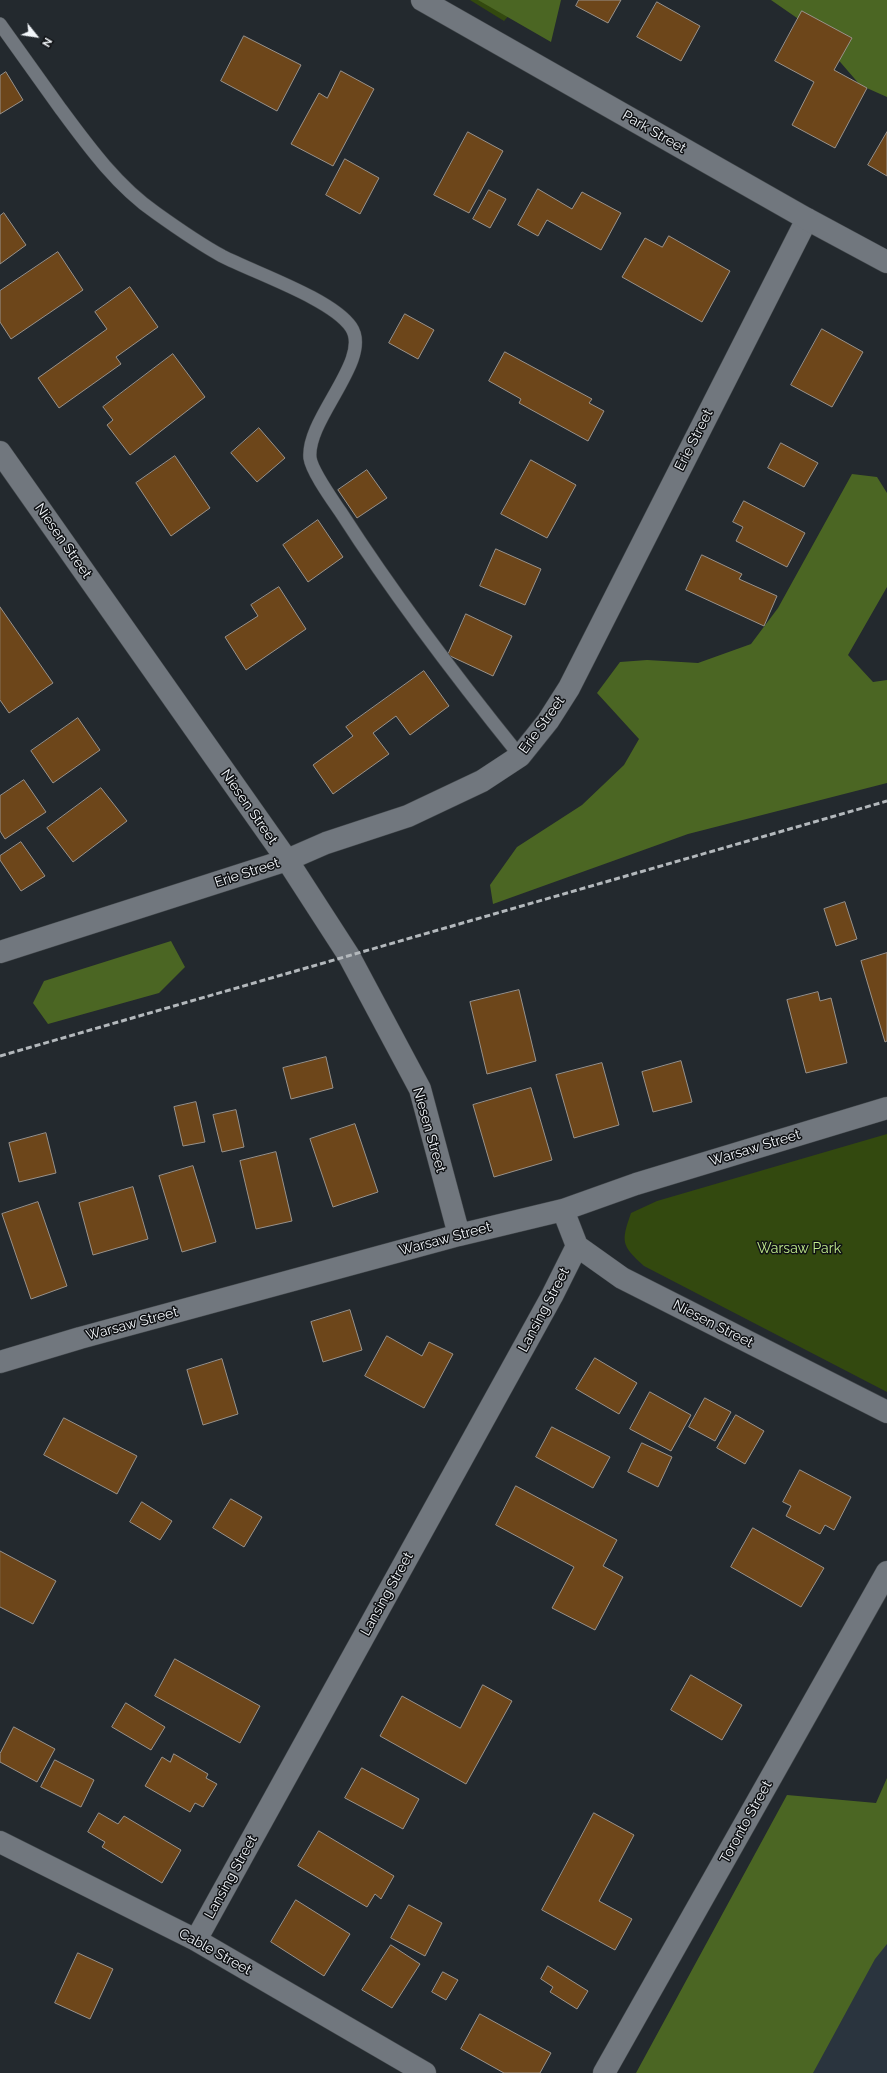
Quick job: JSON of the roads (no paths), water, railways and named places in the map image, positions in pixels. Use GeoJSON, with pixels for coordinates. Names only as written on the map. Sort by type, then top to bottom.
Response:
{"type":"FeatureCollection","features":[{"type":"Feature","properties":{"kind":"street","name":"Park Street"},"geometry":{"type":"LineString","coordinates":[[422,0],[807,219],[887,262]]}},
{"type":"Feature","properties":{"kind":"street","name":"Erie Street"},"geometry":{"type":"LineString","coordinates":[[0,952],[287,860],[326,843],[408,816],[482,781],[520,756],[548,721],[568,688],[807,219]]}},
{"type":"Feature","properties":{"kind":"street","name":"Niesen Street"},"geometry":{"type":"LineString","coordinates":[[0,452],[287,860],[350,956],[420,1089],[459,1235]]}},
{"type":"Feature","properties":{"kind":"street","name":"Warsaw Street"},"geometry":{"type":"LineString","coordinates":[[1,1367],[88,1336],[459,1235],[564,1210],[636,1184],[887,1108]]}},
{"type":"Feature","properties":{"kind":"street"},"geometry":{"type":"LineString","coordinates":[[564,1210],[577,1246]]}},
{"type":"Feature","properties":{"kind":"street","name":"Niesen Street"},"geometry":{"type":"LineString","coordinates":[[577,1246],[622,1278],[887,1412]]}},
{"type":"Feature","properties":{"kind":"street","name":"Lansing Street"},"geometry":{"type":"LineString","coordinates":[[196,1940],[544,1310],[577,1246]]}},
{"type":"Feature","properties":{"kind":"street","name":"Toronto Street"},"geometry":{"type":"LineString","coordinates":[[604,2073],[887,1572]]}},
{"type":"Feature","properties":{"kind":"street","name":"Cable Street"},"geometry":{"type":"LineString","coordinates":[[0,1842],[196,1940],[425,2073]]}},
{"type":"Feature","properties":{"kind":"lane"},"geometry":{"type":"LineString","coordinates":[[0,24],[84,140],[127,189],[154,212],[220,255],[312,298],[342,315],[353,330],[357,347],[346,373],[314,433],[310,459],[323,484],[364,547],[472,696],[520,756]]}},
{"type":"Feature","properties":{"kind":"railway"},"geometry":{"type":"LineString","coordinates":[[0,1056],[887,801]]}},
{"type":"Feature","properties":{"kind":"park label","name":"Warsaw Park"},"geometry":{"type":"Point","coordinates":[799,1249]}}]}
